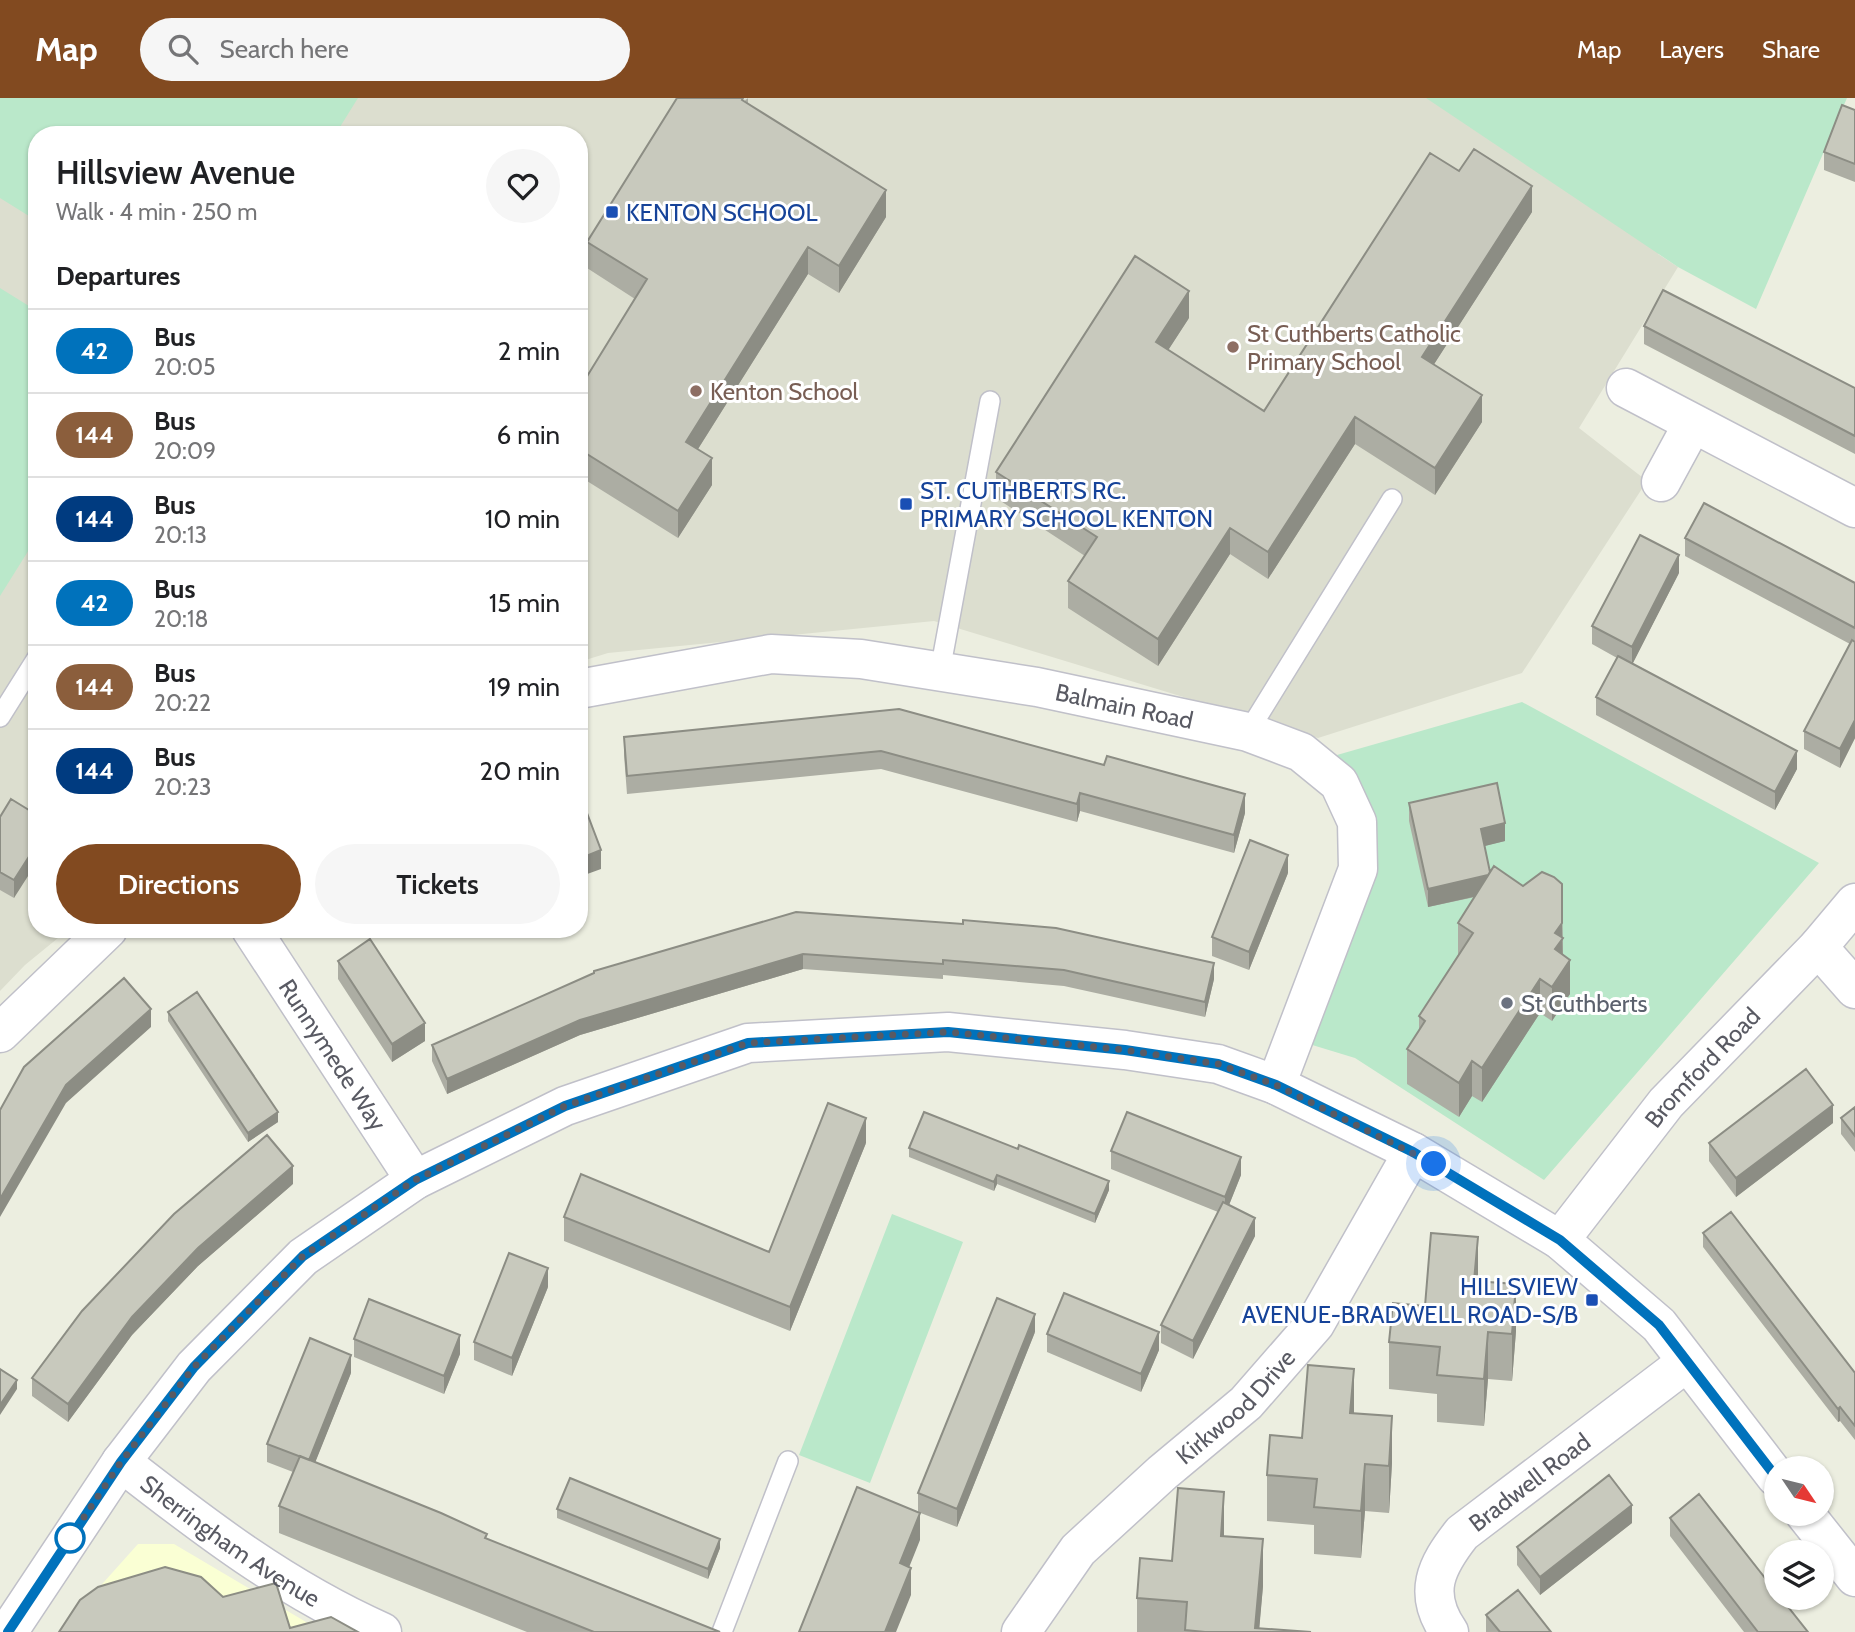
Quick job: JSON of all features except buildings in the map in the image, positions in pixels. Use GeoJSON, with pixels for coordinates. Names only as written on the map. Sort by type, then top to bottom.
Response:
{"type":"FeatureCollection","features":[{"type":"Feature","properties":{"kind":"street"},"geometry":{"type":"LineString","coordinates":[[1626,388],[1692,425],[1855,508]]}},
{"type":"Feature","properties":{"kind":"street"},"geometry":{"type":"LineString","coordinates":[[1661,482],[1692,425]]}},
{"type":"Feature","properties":{"kind":"street","name":"Balmain Road"},"geometry":{"type":"LineString","coordinates":[[588,687],[771,654],[861,659],[1037,687],[1248,732],[1301,752],[1339,783],[1357,822],[1358,869],[1276,1085]]}},
{"type":"Feature","properties":{"kind":"street","name":"Bromford Road"},"geometry":{"type":"LineString","coordinates":[[1560,1240],[1666,1102],[1818,947],[1855,903]]}},
{"type":"Feature","properties":{"kind":"street"},"geometry":{"type":"LineString","coordinates":[[0,1033],[39,992],[98,938]]}},
{"type":"Feature","properties":{"kind":"street","name":"Runnymede Way"},"geometry":{"type":"LineString","coordinates":[[257,938],[415,1180]]}},
{"type":"Feature","properties":{"kind":"street"},"geometry":{"type":"LineString","coordinates":[[1818,947],[1855,989]]}},
{"type":"Feature","properties":{"kind":"street"},"geometry":{"type":"LineString","coordinates":[[8,1632],[121,1462],[194,1367],[303,1256],[415,1180],[565,1106],[748,1043],[948,1032],[1125,1050],[1218,1064],[1276,1085],[1413,1152],[1560,1240],[1659,1325],[1764,1461]]}},
{"type":"Feature","properties":{"kind":"street","name":"Kirkwood Drive"},"geometry":{"type":"LineString","coordinates":[[1021,1632],[1078,1550],[1162,1473],[1246,1404],[1315,1324],[1413,1152]]}},
{"type":"Feature","properties":{"kind":"street","name":"Bradwell Road"},"geometry":{"type":"LineString","coordinates":[[1449,1632],[1433,1598],[1439,1562],[1462,1533],[1687,1362]]}},
{"type":"Feature","properties":{"kind":"street","name":"Sherringham Avenue"},"geometry":{"type":"LineString","coordinates":[[121,1462],[248,1559],[331,1609],[382,1632]]}},
{"type":"Feature","properties":{"kind":"street"},"geometry":{"type":"LineString","coordinates":[[1815,1526],[1855,1577]]}},
{"type":"Feature","properties":{"kind":"lane"},"geometry":{"type":"LineString","coordinates":[[940,671],[990,401]]}},
{"type":"Feature","properties":{"kind":"lane"},"geometry":{"type":"LineString","coordinates":[[1248,732],[1392,499]]}},
{"type":"Feature","properties":{"kind":"lane"},"geometry":{"type":"LineString","coordinates":[[0,717],[28,672]]}},
{"type":"Feature","properties":{"kind":"lane"},"geometry":{"type":"LineString","coordinates":[[722,1632],[788,1461]]}},
{"type":"Feature","properties":{"kind":"shaded area","name":"St Cuthberts Catholic Primary School"},"geometry":{"type":"Polygon","coordinates":[[[0,98],[1732,98],[1658,254],[1678,267],[1579,428],[1647,481],[1522,673],[1318,738],[934,621],[608,653],[588,659],[588,126],[28,126],[28,938],[58,938],[25,965],[0,991],[0,98]]]}},
{"type":"Feature","properties":{"kind":"shaded area"},"geometry":{"type":"Polygon","coordinates":[[[0,98],[358,98],[341,126],[28,126],[28,215],[0,198],[0,98]]]}},
{"type":"Feature","properties":{"kind":"shaded area"},"geometry":{"type":"Polygon","coordinates":[[[1426,98],[1847,98],[1756,309],[1678,267],[1426,98]]]}},
{"type":"Feature","properties":{"kind":"shaded area"},"geometry":{"type":"Polygon","coordinates":[[[0,288],[28,305],[28,551],[0,596],[0,288]]]}},
{"type":"Feature","properties":{"kind":"shaded area"},"geometry":{"type":"Polygon","coordinates":[[[1522,702],[1819,863],[1544,1180],[1355,1058],[1309,1044],[1378,867],[1370,802],[1337,755],[1522,702]]]}},
{"type":"Feature","properties":{"kind":"shaded area"},"geometry":{"type":"Polygon","coordinates":[[[892,1214],[963,1242],[870,1483],[799,1455],[892,1214]]]}},
{"type":"Feature","properties":{"kind":"shaded area"},"geometry":{"type":"Polygon","coordinates":[[[138,1544],[174,1544],[323,1632],[68,1632],[95,1592],[138,1544]]]}},
{"type":"Feature","properties":{"kind":"bus line","name":"42"},"geometry":{"type":"LineString","coordinates":[[8,1632],[121,1462],[194,1367],[303,1256],[415,1180],[565,1106],[748,1043],[948,1032],[1125,1050],[1218,1064],[1276,1085],[1413,1152],[1560,1240],[1659,1325],[1764,1461]]}},
{"type":"Feature","properties":{"kind":"place","name":"KENTON SCHOOL"},"geometry":{"type":"Point","coordinates":[612,212]}},
{"type":"Feature","properties":{"kind":"place","name":"St Cuthberts Catholic Primary School"},"geometry":{"type":"Point","coordinates":[1233,347]}},
{"type":"Feature","properties":{"kind":"place","name":"Kenton School"},"geometry":{"type":"Point","coordinates":[696,391]}},
{"type":"Feature","properties":{"kind":"place","name":"ST. CUTHBERTS RC. PRIMARY SCHOOL KENTON"},"geometry":{"type":"Point","coordinates":[906,504]}},
{"type":"Feature","properties":{"kind":"place","name":"St Cuthberts"},"geometry":{"type":"Point","coordinates":[1507,1003]}},
{"type":"Feature","properties":{"kind":"place","name":"HILLSVIEW AVENUE-BRADWELL ROAD-S/B"},"geometry":{"type":"Point","coordinates":[1592,1300]}},
{"type":"Feature","properties":{"kind":"route"},"geometry":{"type":"LineString","coordinates":[[70,1538],[121,1462],[194,1367],[303,1256],[415,1180],[565,1106],[748,1043],[948,1032],[1125,1050],[1218,1064],[1276,1085],[1434,1164]]}}]}
